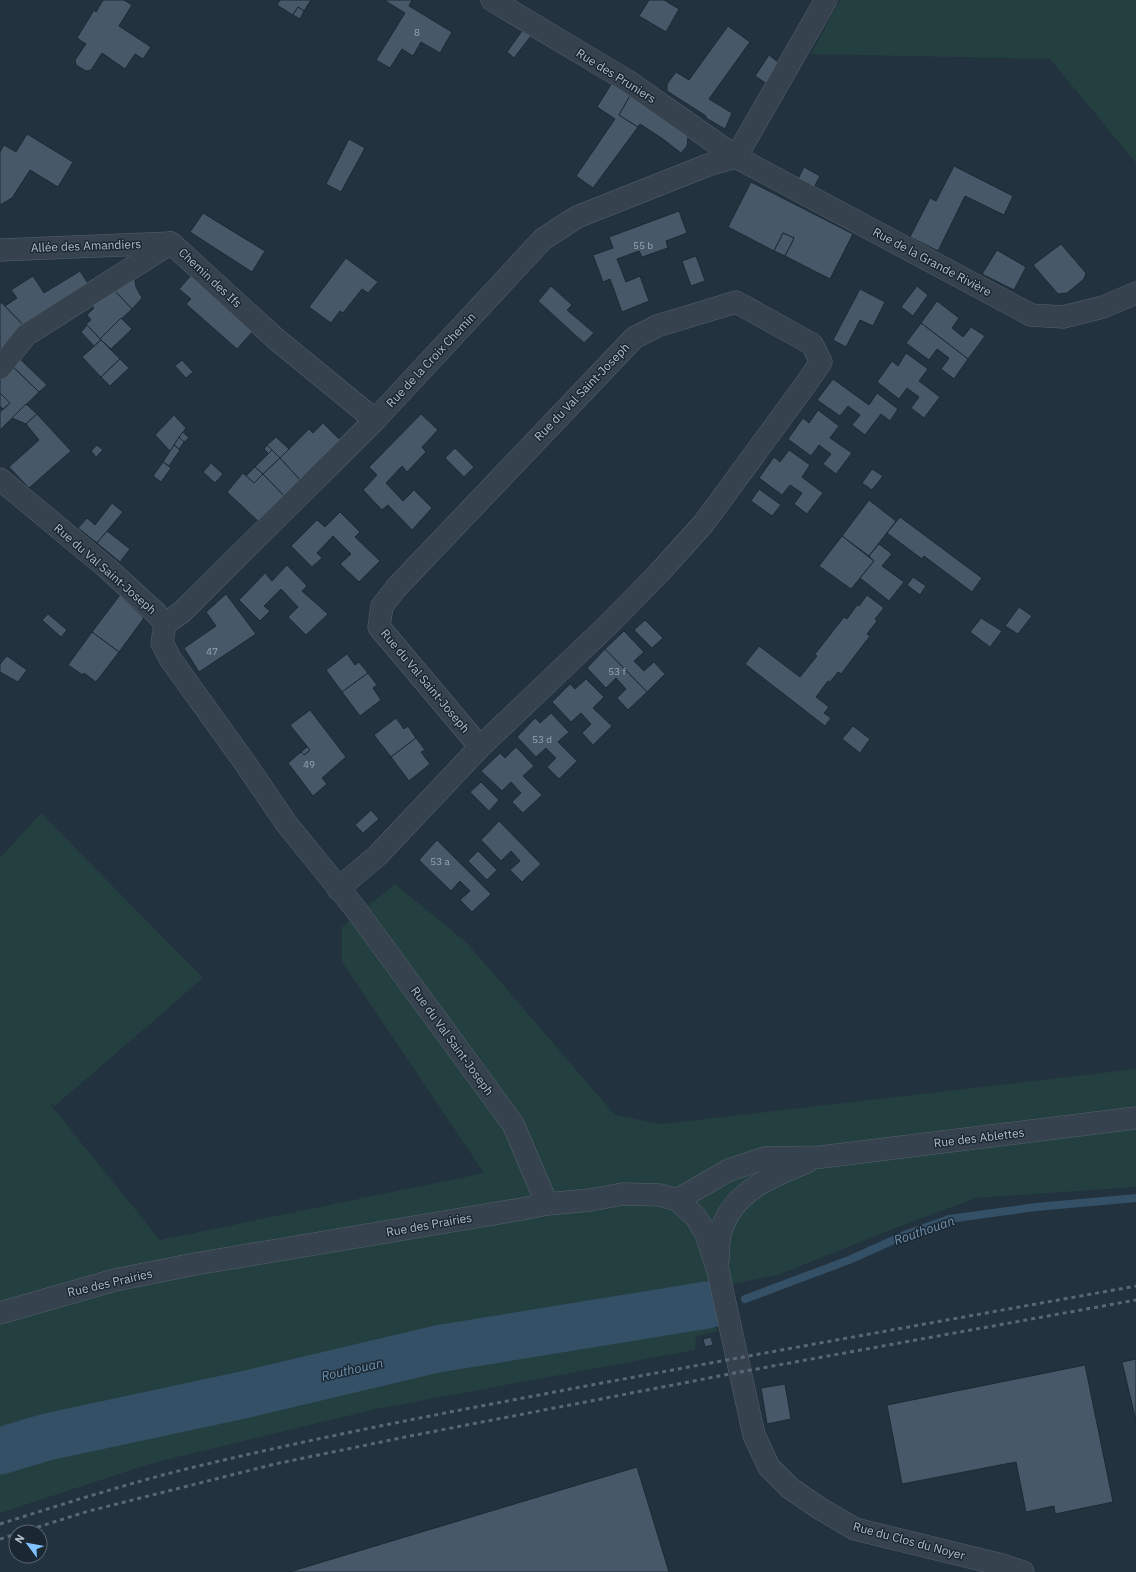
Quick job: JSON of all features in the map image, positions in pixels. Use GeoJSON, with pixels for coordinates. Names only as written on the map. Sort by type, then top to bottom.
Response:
{"type":"FeatureCollection","features":[{"type":"Feature","properties":{"kind":"street","name":"Rue des Pruniers"},"geometry":{"type":"LineString","coordinates":[[492,0],[626,80],[736,157]]}},
{"type":"Feature","properties":{"kind":"street"},"geometry":{"type":"LineString","coordinates":[[736,157],[826,0]]}},
{"type":"Feature","properties":{"kind":"street","name":"Rue de la Grande Rivière"},"geometry":{"type":"LineString","coordinates":[[736,157],[1031,315],[1063,317],[1103,307],[1136,293]]}},
{"type":"Feature","properties":{"kind":"street","name":"Rue de la Croix Chemin"},"geometry":{"type":"LineString","coordinates":[[165,624],[182,612],[375,420],[543,239],[577,217],[708,165],[736,157]]}},
{"type":"Feature","properties":{"kind":"street","name":"Chemin des Ifs"},"geometry":{"type":"LineString","coordinates":[[0,368],[26,335],[172,243],[276,340],[375,420]]}},
{"type":"Feature","properties":{"kind":"street","name":"Allée des Amandiers"},"geometry":{"type":"LineString","coordinates":[[0,250],[172,243]]}},
{"type":"Feature","properties":{"kind":"street","name":"Rue du Val Saint-Joseph"},"geometry":{"type":"LineString","coordinates":[[338,889],[378,855],[480,747],[609,624],[658,574],[704,523],[821,362],[812,344],[736,302],[657,326],[634,338],[396,588],[382,606],[379,627],[480,747]]}},
{"type":"Feature","properties":{"kind":"street","name":"Rue du Val Saint-Joseph"},"geometry":{"type":"LineString","coordinates":[[0,479],[107,568],[156,613],[165,624],[162,643],[171,660],[244,760],[286,823],[354,907],[513,1124],[547,1204]]}},
{"type":"Feature","properties":{"kind":"street","name":"Rue des Ablettes"},"geometry":{"type":"LineString","coordinates":[[677,1200],[730,1170],[765,1158],[821,1157],[1136,1118]]}},
{"type":"Feature","properties":{"kind":"street","name":"Rue des Ablettes"},"geometry":{"type":"LineString","coordinates":[[718,1271],[720,1234],[730,1210],[745,1194],[765,1181],[782,1172],[821,1157]]}},
{"type":"Feature","properties":{"kind":"street","name":"Rue des Prairies"},"geometry":{"type":"LineString","coordinates":[[0,1313],[115,1280],[195,1264],[547,1204],[590,1200],[623,1194],[660,1195],[677,1200],[696,1217],[706,1234],[718,1271],[740,1372]]}},
{"type":"Feature","properties":{"kind":"street","name":"Rue du Clos du Noyer"},"geometry":{"type":"LineString","coordinates":[[740,1372],[754,1435],[769,1467],[790,1488],[819,1508],[855,1529],[1002,1565],[1023,1572]]}},
{"type":"Feature","properties":{"kind":"green space"},"geometry":{"type":"Polygon","coordinates":[[[840,0],[1136,0],[1136,163],[1050,59],[811,54],[840,0]]]}},
{"type":"Feature","properties":{"kind":"green space"},"geometry":{"type":"Polygon","coordinates":[[[41,813],[203,978],[55,1106],[50,1104],[160,1240],[484,1173],[342,962],[342,927],[395,884],[466,942],[615,1115],[662,1124],[1136,1069],[1136,1187],[976,1198],[885,1232],[778,1275],[694,1291],[718,1331],[696,1336],[695,1350],[376,1409],[153,1463],[0,1513],[0,858],[41,813]]]}},
{"type":"Feature","properties":{"kind":"building"},"geometry":{"type":"Polygon","coordinates":[[[103,0],[124,0],[132,5],[119,26],[151,47],[143,59],[135,54],[125,69],[102,53],[91,70],[86,71],[76,65],[75,60],[86,44],[77,38],[94,10],[96,12],[103,0]]]}},
{"type":"Feature","properties":{"kind":"building"},"geometry":{"type":"Polygon","coordinates":[[[280,0],[311,0],[304,11],[298,7],[293,15],[277,5],[280,0]]]}},
{"type":"Feature","properties":{"kind":"building"},"geometry":{"type":"Polygon","coordinates":[[[384,0],[412,0],[409,6],[452,32],[440,53],[421,42],[413,56],[402,49],[390,68],[376,60],[405,13],[384,0]]]}},
{"type":"Feature","properties":{"kind":"building"},"geometry":{"type":"Polygon","coordinates":[[[649,0],[664,0],[679,9],[666,32],[639,16],[649,0]]]}},
{"type":"Feature","properties":{"kind":"building"},"geometry":{"type":"Polygon","coordinates":[[[298,7],[304,11],[300,19],[293,15],[298,7]]]}},
{"type":"Feature","properties":{"kind":"building"},"geometry":{"type":"Polygon","coordinates":[[[728,26],[750,42],[709,99],[732,113],[725,129],[706,118],[706,116],[667,91],[667,84],[676,72],[689,80],[728,26]]]}},
{"type":"Feature","properties":{"kind":"building"},"geometry":{"type":"Polygon","coordinates":[[[522,31],[531,36],[514,58],[507,52],[522,31]]]}},
{"type":"Feature","properties":{"kind":"building"},"geometry":{"type":"Polygon","coordinates":[[[769,55],[783,66],[770,86],[755,76],[769,55]]]}},
{"type":"Feature","properties":{"kind":"building"},"geometry":{"type":"Polygon","coordinates":[[[612,83],[631,94],[619,115],[638,127],[593,188],[576,176],[615,119],[597,107],[612,83]]]}},
{"type":"Feature","properties":{"kind":"building"},"geometry":{"type":"Polygon","coordinates":[[[631,94],[688,137],[687,146],[681,153],[640,124],[638,127],[619,115],[631,94]]]}},
{"type":"Feature","properties":{"kind":"building"},"geometry":{"type":"Polygon","coordinates":[[[27,134],[73,162],[58,187],[30,170],[12,198],[0,205],[0,152],[4,145],[16,152],[27,134]]]}},
{"type":"Feature","properties":{"kind":"building"},"geometry":{"type":"Polygon","coordinates":[[[349,139],[365,148],[341,192],[326,184],[349,139]]]}},
{"type":"Feature","properties":{"kind":"building"},"geometry":{"type":"Polygon","coordinates":[[[954,166],[1013,196],[1004,215],[965,196],[938,251],[910,237],[930,198],[936,201],[954,166]]]}},
{"type":"Feature","properties":{"kind":"building"},"geometry":{"type":"Polygon","coordinates":[[[804,167],[820,176],[812,191],[796,183],[804,167]]]}},
{"type":"Feature","properties":{"kind":"building"},"geometry":{"type":"Polygon","coordinates":[[[751,182],[853,234],[830,279],[785,256],[794,238],[783,233],[774,251],[728,227],[751,182]]]}},
{"type":"Feature","properties":{"kind":"building"},"geometry":{"type":"Polygon","coordinates":[[[679,211],[687,233],[666,241],[668,248],[642,257],[639,251],[617,259],[626,282],[640,276],[649,301],[622,312],[610,279],[603,282],[593,255],[613,248],[609,237],[679,211]]]}},
{"type":"Feature","properties":{"kind":"building"},"geometry":{"type":"Polygon","coordinates":[[[203,213],[265,251],[252,272],[190,232],[203,213]]]}},
{"type":"Feature","properties":{"kind":"building"},"geometry":{"type":"Polygon","coordinates":[[[783,233],[794,238],[785,256],[774,251],[783,233]]]}},
{"type":"Feature","properties":{"kind":"building"},"geometry":{"type":"Polygon","coordinates":[[[1061,244],[1086,273],[1084,279],[1067,293],[1058,294],[1033,265],[1061,244]]]}},
{"type":"Feature","properties":{"kind":"building"},"geometry":{"type":"Polygon","coordinates":[[[997,250],[1026,267],[1014,290],[982,274],[997,250]]]}},
{"type":"Feature","properties":{"kind":"building"},"geometry":{"type":"Polygon","coordinates":[[[696,256],[705,281],[691,286],[682,261],[696,256]]]}},
{"type":"Feature","properties":{"kind":"building"},"geometry":{"type":"Polygon","coordinates":[[[346,258],[378,282],[368,293],[362,289],[343,313],[340,311],[331,323],[309,307],[346,258]]]}},
{"type":"Feature","properties":{"kind":"building"},"geometry":{"type":"Polygon","coordinates":[[[80,271],[89,285],[25,327],[5,306],[17,298],[11,290],[33,276],[44,293],[80,271]]]}},
{"type":"Feature","properties":{"kind":"building"},"geometry":{"type":"Polygon","coordinates":[[[194,272],[255,329],[237,349],[186,304],[191,299],[179,289],[194,272]]]}},
{"type":"Feature","properties":{"kind":"building"},"geometry":{"type":"Polygon","coordinates":[[[134,275],[136,287],[142,298],[132,309],[112,288],[134,275]]]}},
{"type":"Feature","properties":{"kind":"building"},"geometry":{"type":"Polygon","coordinates":[[[551,286],[572,305],[567,310],[594,333],[584,343],[538,301],[551,286]]]}},
{"type":"Feature","properties":{"kind":"building"},"geometry":{"type":"Polygon","coordinates":[[[917,286],[928,295],[913,316],[901,307],[917,286]]]}},
{"type":"Feature","properties":{"kind":"building"},"geometry":{"type":"Polygon","coordinates":[[[112,288],[132,309],[100,339],[86,324],[91,320],[87,315],[94,308],[89,302],[112,288]]]}},
{"type":"Feature","properties":{"kind":"building"},"geometry":{"type":"Polygon","coordinates":[[[860,289],[885,302],[873,326],[860,320],[846,347],[833,340],[860,289]]]}},
{"type":"Feature","properties":{"kind":"building"},"geometry":{"type":"Polygon","coordinates":[[[937,301],[959,318],[952,328],[963,337],[971,327],[985,336],[968,359],[921,323],[937,301]]]}},
{"type":"Feature","properties":{"kind":"building"},"geometry":{"type":"Polygon","coordinates":[[[1,302],[25,327],[0,357],[0,304],[1,302]]]}},
{"type":"Feature","properties":{"kind":"building"},"geometry":{"type":"Polygon","coordinates":[[[121,318],[132,329],[111,349],[100,339],[121,318]]]}},
{"type":"Feature","properties":{"kind":"building"},"geometry":{"type":"Polygon","coordinates":[[[921,323],[968,359],[954,379],[941,369],[949,358],[937,349],[929,360],[906,343],[921,323]]]}},
{"type":"Feature","properties":{"kind":"building"},"geometry":{"type":"Polygon","coordinates":[[[87,325],[101,340],[94,346],[81,332],[87,325]]]}},
{"type":"Feature","properties":{"kind":"building"},"geometry":{"type":"Polygon","coordinates":[[[101,340],[120,359],[101,377],[82,357],[101,340]]]}},
{"type":"Feature","properties":{"kind":"building"},"geometry":{"type":"Polygon","coordinates":[[[906,353],[928,369],[919,381],[940,397],[924,418],[911,408],[919,397],[907,388],[899,399],[877,382],[892,361],[898,366],[906,353]]]}},
{"type":"Feature","properties":{"kind":"building"},"geometry":{"type":"Polygon","coordinates":[[[18,357],[47,385],[39,392],[11,365],[18,357]]]}},
{"type":"Feature","properties":{"kind":"building"},"geometry":{"type":"Polygon","coordinates":[[[120,359],[129,368],[110,386],[101,377],[120,359]]]}},
{"type":"Feature","properties":{"kind":"building"},"geometry":{"type":"Polygon","coordinates":[[[182,360],[193,372],[186,378],[175,366],[182,360]]]}},
{"type":"Feature","properties":{"kind":"building"},"geometry":{"type":"Polygon","coordinates":[[[11,365],[39,392],[0,430],[0,412],[10,403],[0,393],[0,379],[11,365]]]}},
{"type":"Feature","properties":{"kind":"building"},"geometry":{"type":"Polygon","coordinates":[[[833,379],[869,405],[877,393],[898,409],[890,421],[881,414],[865,435],[852,425],[860,415],[848,406],[840,416],[817,400],[833,379]]]}},
{"type":"Feature","properties":{"kind":"building"},"geometry":{"type":"Polygon","coordinates":[[[0,393],[10,403],[3,409],[0,406],[0,393]]]}},
{"type":"Feature","properties":{"kind":"building"},"geometry":{"type":"Polygon","coordinates":[[[26,404],[37,414],[26,424],[12,418],[26,404]]]}},
{"type":"Feature","properties":{"kind":"building"},"geometry":{"type":"Polygon","coordinates":[[[818,410],[839,426],[830,438],[852,453],[836,474],[823,464],[831,454],[819,445],[811,456],[788,439],[803,418],[809,423],[818,410]]]}},
{"type":"Feature","properties":{"kind":"building"},"geometry":{"type":"Polygon","coordinates":[[[37,414],[71,451],[29,488],[9,467],[39,440],[26,424],[37,414]]]}},
{"type":"Feature","properties":{"kind":"building"},"geometry":{"type":"Polygon","coordinates":[[[421,414],[438,430],[422,447],[426,452],[407,472],[402,466],[386,483],[403,501],[414,490],[432,508],[412,530],[388,505],[382,510],[363,490],[377,475],[369,467],[421,414]]]}},
{"type":"Feature","properties":{"kind":"building"},"geometry":{"type":"Polygon","coordinates":[[[174,415],[186,428],[170,451],[155,435],[174,415]]]}},
{"type":"Feature","properties":{"kind":"building"},"geometry":{"type":"Polygon","coordinates":[[[323,423],[340,440],[301,481],[280,458],[309,429],[313,433],[323,423]]]}},
{"type":"Feature","properties":{"kind":"building"},"geometry":{"type":"Polygon","coordinates":[[[183,432],[189,438],[184,442],[179,437],[183,432]]]}},
{"type":"Feature","properties":{"kind":"building"},"geometry":{"type":"Polygon","coordinates":[[[179,437],[184,442],[179,449],[174,445],[179,437]]]}},
{"type":"Feature","properties":{"kind":"building"},"geometry":{"type":"Polygon","coordinates":[[[276,437],[289,449],[280,458],[267,445],[276,437]]]}},
{"type":"Feature","properties":{"kind":"building"},"geometry":{"type":"Polygon","coordinates":[[[97,445],[103,450],[96,457],[91,451],[97,445]]]}},
{"type":"Feature","properties":{"kind":"building"},"geometry":{"type":"Polygon","coordinates":[[[174,445],[180,450],[169,466],[163,462],[174,445]]]}},
{"type":"Feature","properties":{"kind":"building"},"geometry":{"type":"Polygon","coordinates":[[[267,445],[272,450],[269,454],[264,449],[267,445]]]}},
{"type":"Feature","properties":{"kind":"building"},"geometry":{"type":"Polygon","coordinates":[[[455,448],[474,467],[464,477],[445,458],[455,448]]]}},
{"type":"Feature","properties":{"kind":"building"},"geometry":{"type":"Polygon","coordinates":[[[272,450],[280,458],[263,474],[255,467],[272,450]]]}},
{"type":"Feature","properties":{"kind":"building"},"geometry":{"type":"Polygon","coordinates":[[[789,450],[810,465],[802,477],[823,493],[807,514],[794,504],[802,493],[790,485],[782,495],[759,478],[774,457],[780,462],[789,450]]]}},
{"type":"Feature","properties":{"kind":"building"},"geometry":{"type":"Polygon","coordinates":[[[280,458],[301,481],[285,497],[263,474],[280,458]]]}},
{"type":"Feature","properties":{"kind":"building"},"geometry":{"type":"Polygon","coordinates":[[[163,462],[171,468],[161,482],[153,476],[163,462]]]}},
{"type":"Feature","properties":{"kind":"building"},"geometry":{"type":"Polygon","coordinates":[[[211,463],[223,474],[215,483],[203,472],[211,463]]]}},
{"type":"Feature","properties":{"kind":"building"},"geometry":{"type":"Polygon","coordinates":[[[255,467],[263,474],[254,483],[246,476],[255,467]]]}},
{"type":"Feature","properties":{"kind":"building"},"geometry":{"type":"Polygon","coordinates":[[[872,469],[883,476],[872,490],[862,483],[872,469]]]}},
{"type":"Feature","properties":{"kind":"building"},"geometry":{"type":"Polygon","coordinates":[[[243,473],[254,483],[263,474],[285,497],[259,522],[227,492],[243,473]]]}},
{"type":"Feature","properties":{"kind":"building"},"geometry":{"type":"Polygon","coordinates":[[[759,489],[781,505],[772,516],[751,501],[759,489]]]}},
{"type":"Feature","properties":{"kind":"building"},"geometry":{"type":"Polygon","coordinates":[[[869,500],[896,521],[869,556],[842,536],[869,500]]]}},
{"type":"Feature","properties":{"kind":"building"},"geometry":{"type":"Polygon","coordinates":[[[112,503],[123,512],[97,543],[78,528],[87,518],[95,525],[112,503]]]}},
{"type":"Feature","properties":{"kind":"building"},"geometry":{"type":"Polygon","coordinates":[[[340,512],[360,532],[355,537],[380,561],[359,582],[340,564],[351,554],[333,536],[317,553],[322,558],[312,567],[291,546],[317,520],[325,527],[340,512]]]}},
{"type":"Feature","properties":{"kind":"building"},"geometry":{"type":"Polygon","coordinates":[[[900,517],[982,578],[972,592],[924,556],[922,559],[887,533],[900,517]]]}},
{"type":"Feature","properties":{"kind":"building"},"geometry":{"type":"Polygon","coordinates":[[[107,531],[130,549],[120,562],[97,543],[107,531]]]}},
{"type":"Feature","properties":{"kind":"building"},"geometry":{"type":"Polygon","coordinates":[[[842,536],[874,561],[851,589],[819,566],[842,536]]]}},
{"type":"Feature","properties":{"kind":"building"},"geometry":{"type":"Polygon","coordinates":[[[879,544],[892,554],[882,566],[904,582],[889,601],[860,578],[874,561],[869,556],[879,544]]]}},
{"type":"Feature","properties":{"kind":"building"},"geometry":{"type":"Polygon","coordinates":[[[287,565],[307,586],[302,591],[328,614],[306,635],[288,617],[298,607],[281,589],[264,606],[270,611],[260,621],[239,600],[265,573],[272,581],[287,565]]]}},
{"type":"Feature","properties":{"kind":"building"},"geometry":{"type":"Polygon","coordinates":[[[913,577],[926,586],[920,595],[907,585],[913,577]]]}},
{"type":"Feature","properties":{"kind":"building"},"geometry":{"type":"Polygon","coordinates":[[[226,594],[256,634],[199,672],[184,648],[216,626],[206,612],[226,594]]]}},
{"type":"Feature","properties":{"kind":"building"},"geometry":{"type":"Polygon","coordinates":[[[120,595],[144,618],[119,652],[92,632],[120,595]]]}},
{"type":"Feature","properties":{"kind":"building"},"geometry":{"type":"Polygon","coordinates":[[[867,595],[884,608],[875,619],[877,621],[867,634],[870,636],[841,674],[838,672],[830,682],[828,681],[816,697],[829,707],[824,713],[831,718],[825,726],[745,664],[759,646],[800,677],[817,656],[815,654],[844,617],[847,619],[857,605],[859,606],[867,595]]]}},
{"type":"Feature","properties":{"kind":"building"},"geometry":{"type":"Polygon","coordinates":[[[1019,607],[1032,616],[1018,634],[1005,626],[1019,607]]]}},
{"type":"Feature","properties":{"kind":"building"},"geometry":{"type":"Polygon","coordinates":[[[48,614],[67,630],[61,637],[42,620],[48,614]]]}},
{"type":"Feature","properties":{"kind":"building"},"geometry":{"type":"Polygon","coordinates":[[[981,618],[1002,631],[990,647],[970,632],[981,618]]]}},
{"type":"Feature","properties":{"kind":"building"},"geometry":{"type":"Polygon","coordinates":[[[645,620],[663,638],[652,648],[634,630],[645,620]]]}},
{"type":"Feature","properties":{"kind":"building"},"geometry":{"type":"Polygon","coordinates":[[[624,631],[644,652],[634,661],[644,671],[654,662],[665,674],[647,692],[605,649],[624,631]]]}},
{"type":"Feature","properties":{"kind":"building"},"geometry":{"type":"Polygon","coordinates":[[[92,632],[119,652],[96,682],[84,673],[83,675],[68,665],[92,632]]]}},
{"type":"Feature","properties":{"kind":"building"},"geometry":{"type":"Polygon","coordinates":[[[605,649],[647,692],[628,710],[617,698],[626,689],[616,678],[606,688],[587,668],[605,649]]]}},
{"type":"Feature","properties":{"kind":"building"},"geometry":{"type":"Polygon","coordinates":[[[347,654],[355,665],[359,662],[368,673],[342,692],[326,670],[347,654]]]}},
{"type":"Feature","properties":{"kind":"building"},"geometry":{"type":"Polygon","coordinates":[[[7,656],[27,670],[18,682],[0,672],[0,664],[7,656]]]}},
{"type":"Feature","properties":{"kind":"building"},"geometry":{"type":"Polygon","coordinates":[[[368,673],[377,685],[373,688],[381,700],[360,716],[342,692],[368,673]]]}},
{"type":"Feature","properties":{"kind":"building"},"geometry":{"type":"Polygon","coordinates":[[[586,679],[604,697],[593,708],[612,726],[593,745],[582,733],[591,724],[581,713],[571,722],[552,702],[570,684],[575,689],[586,679]]]}},
{"type":"Feature","properties":{"kind":"building"},"geometry":{"type":"Polygon","coordinates":[[[310,710],[346,757],[322,778],[327,784],[313,796],[288,763],[301,752],[304,755],[310,750],[290,725],[310,710]]]}},
{"type":"Feature","properties":{"kind":"building"},"geometry":{"type":"Polygon","coordinates":[[[551,713],[569,732],[558,742],[577,761],[559,779],[547,767],[556,758],[546,748],[536,757],[517,737],[535,718],[540,723],[551,713]]]}},
{"type":"Feature","properties":{"kind":"building"},"geometry":{"type":"Polygon","coordinates":[[[396,718],[404,729],[408,726],[416,738],[391,757],[374,735],[396,718]]]}},
{"type":"Feature","properties":{"kind":"building"},"geometry":{"type":"Polygon","coordinates":[[[853,726],[870,739],[860,753],[842,739],[853,726]]]}},
{"type":"Feature","properties":{"kind":"building"},"geometry":{"type":"Polygon","coordinates":[[[416,738],[425,750],[421,752],[430,764],[409,781],[391,757],[416,738]]]}},
{"type":"Feature","properties":{"kind":"building"},"geometry":{"type":"Polygon","coordinates":[[[307,747],[310,750],[304,755],[301,752],[307,747]]]}},
{"type":"Feature","properties":{"kind":"building"},"geometry":{"type":"Polygon","coordinates":[[[516,747],[534,766],[523,776],[542,795],[523,813],[512,802],[521,793],[511,782],[502,791],[481,771],[500,753],[505,758],[516,747]]]}},
{"type":"Feature","properties":{"kind":"building"},"geometry":{"type":"Polygon","coordinates":[[[481,782],[499,800],[489,811],[470,792],[481,782]]]}},
{"type":"Feature","properties":{"kind":"building"},"geometry":{"type":"Polygon","coordinates":[[[371,810],[379,819],[363,833],[355,825],[371,810]]]}},
{"type":"Feature","properties":{"kind":"building"},"geometry":{"type":"Polygon","coordinates":[[[499,821],[541,864],[522,882],[510,870],[520,861],[511,851],[501,861],[481,840],[499,821]]]}},
{"type":"Feature","properties":{"kind":"building"},"geometry":{"type":"Polygon","coordinates":[[[437,840],[491,894],[472,912],[460,900],[470,891],[460,881],[451,891],[419,860],[437,840]]]}},
{"type":"Feature","properties":{"kind":"building"},"geometry":{"type":"Polygon","coordinates":[[[478,851],[497,870],[487,880],[468,861],[478,851]]]}},
{"type":"Feature","properties":{"kind":"building"},"geometry":{"type":"Polygon","coordinates":[[[711,1337],[713,1345],[705,1347],[703,1339],[711,1337]]]}},
{"type":"Feature","properties":{"kind":"building"},"geometry":{"type":"Polygon","coordinates":[[[1136,1359],[1136,1421],[1122,1362],[1136,1359]]]}},
{"type":"Feature","properties":{"kind":"building"},"geometry":{"type":"Polygon","coordinates":[[[1085,1365],[1113,1502],[1055,1514],[1054,1506],[1026,1512],[1016,1462],[902,1484],[887,1405],[1085,1365]]]}},
{"type":"Feature","properties":{"kind":"building"},"geometry":{"type":"Polygon","coordinates":[[[785,1384],[791,1419],[767,1424],[761,1388],[785,1384]]]}},
{"type":"Feature","properties":{"kind":"building"},"geometry":{"type":"Polygon","coordinates":[[[637,1467],[669,1572],[289,1572],[637,1467]]]}},
{"type":"Feature","properties":{"kind":"waterway","name":"Routhouan"},"geometry":{"type":"LineString","coordinates":[[745,1299],[849,1260],[907,1234],[949,1219],[1036,1207],[1136,1198]]}},
{"type":"Feature","properties":{"kind":"waterway","name":"Routhouan"},"geometry":{"type":"LineString","coordinates":[[0,1451],[47,1437],[243,1395],[437,1349],[707,1305]]}},
{"type":"Feature","properties":{"kind":"railway"},"geometry":{"type":"LineString","coordinates":[[0,1524],[95,1494],[166,1474],[344,1433],[602,1383],[1136,1286]]}},
{"type":"Feature","properties":{"kind":"railway"},"geometry":{"type":"LineString","coordinates":[[48,1524],[89,1511],[275,1464],[410,1436],[740,1372],[1136,1300]]}},
{"type":"Feature","properties":{"kind":"railway"},"geometry":{"type":"LineString","coordinates":[[0,1539],[8,1536]]}}]}
